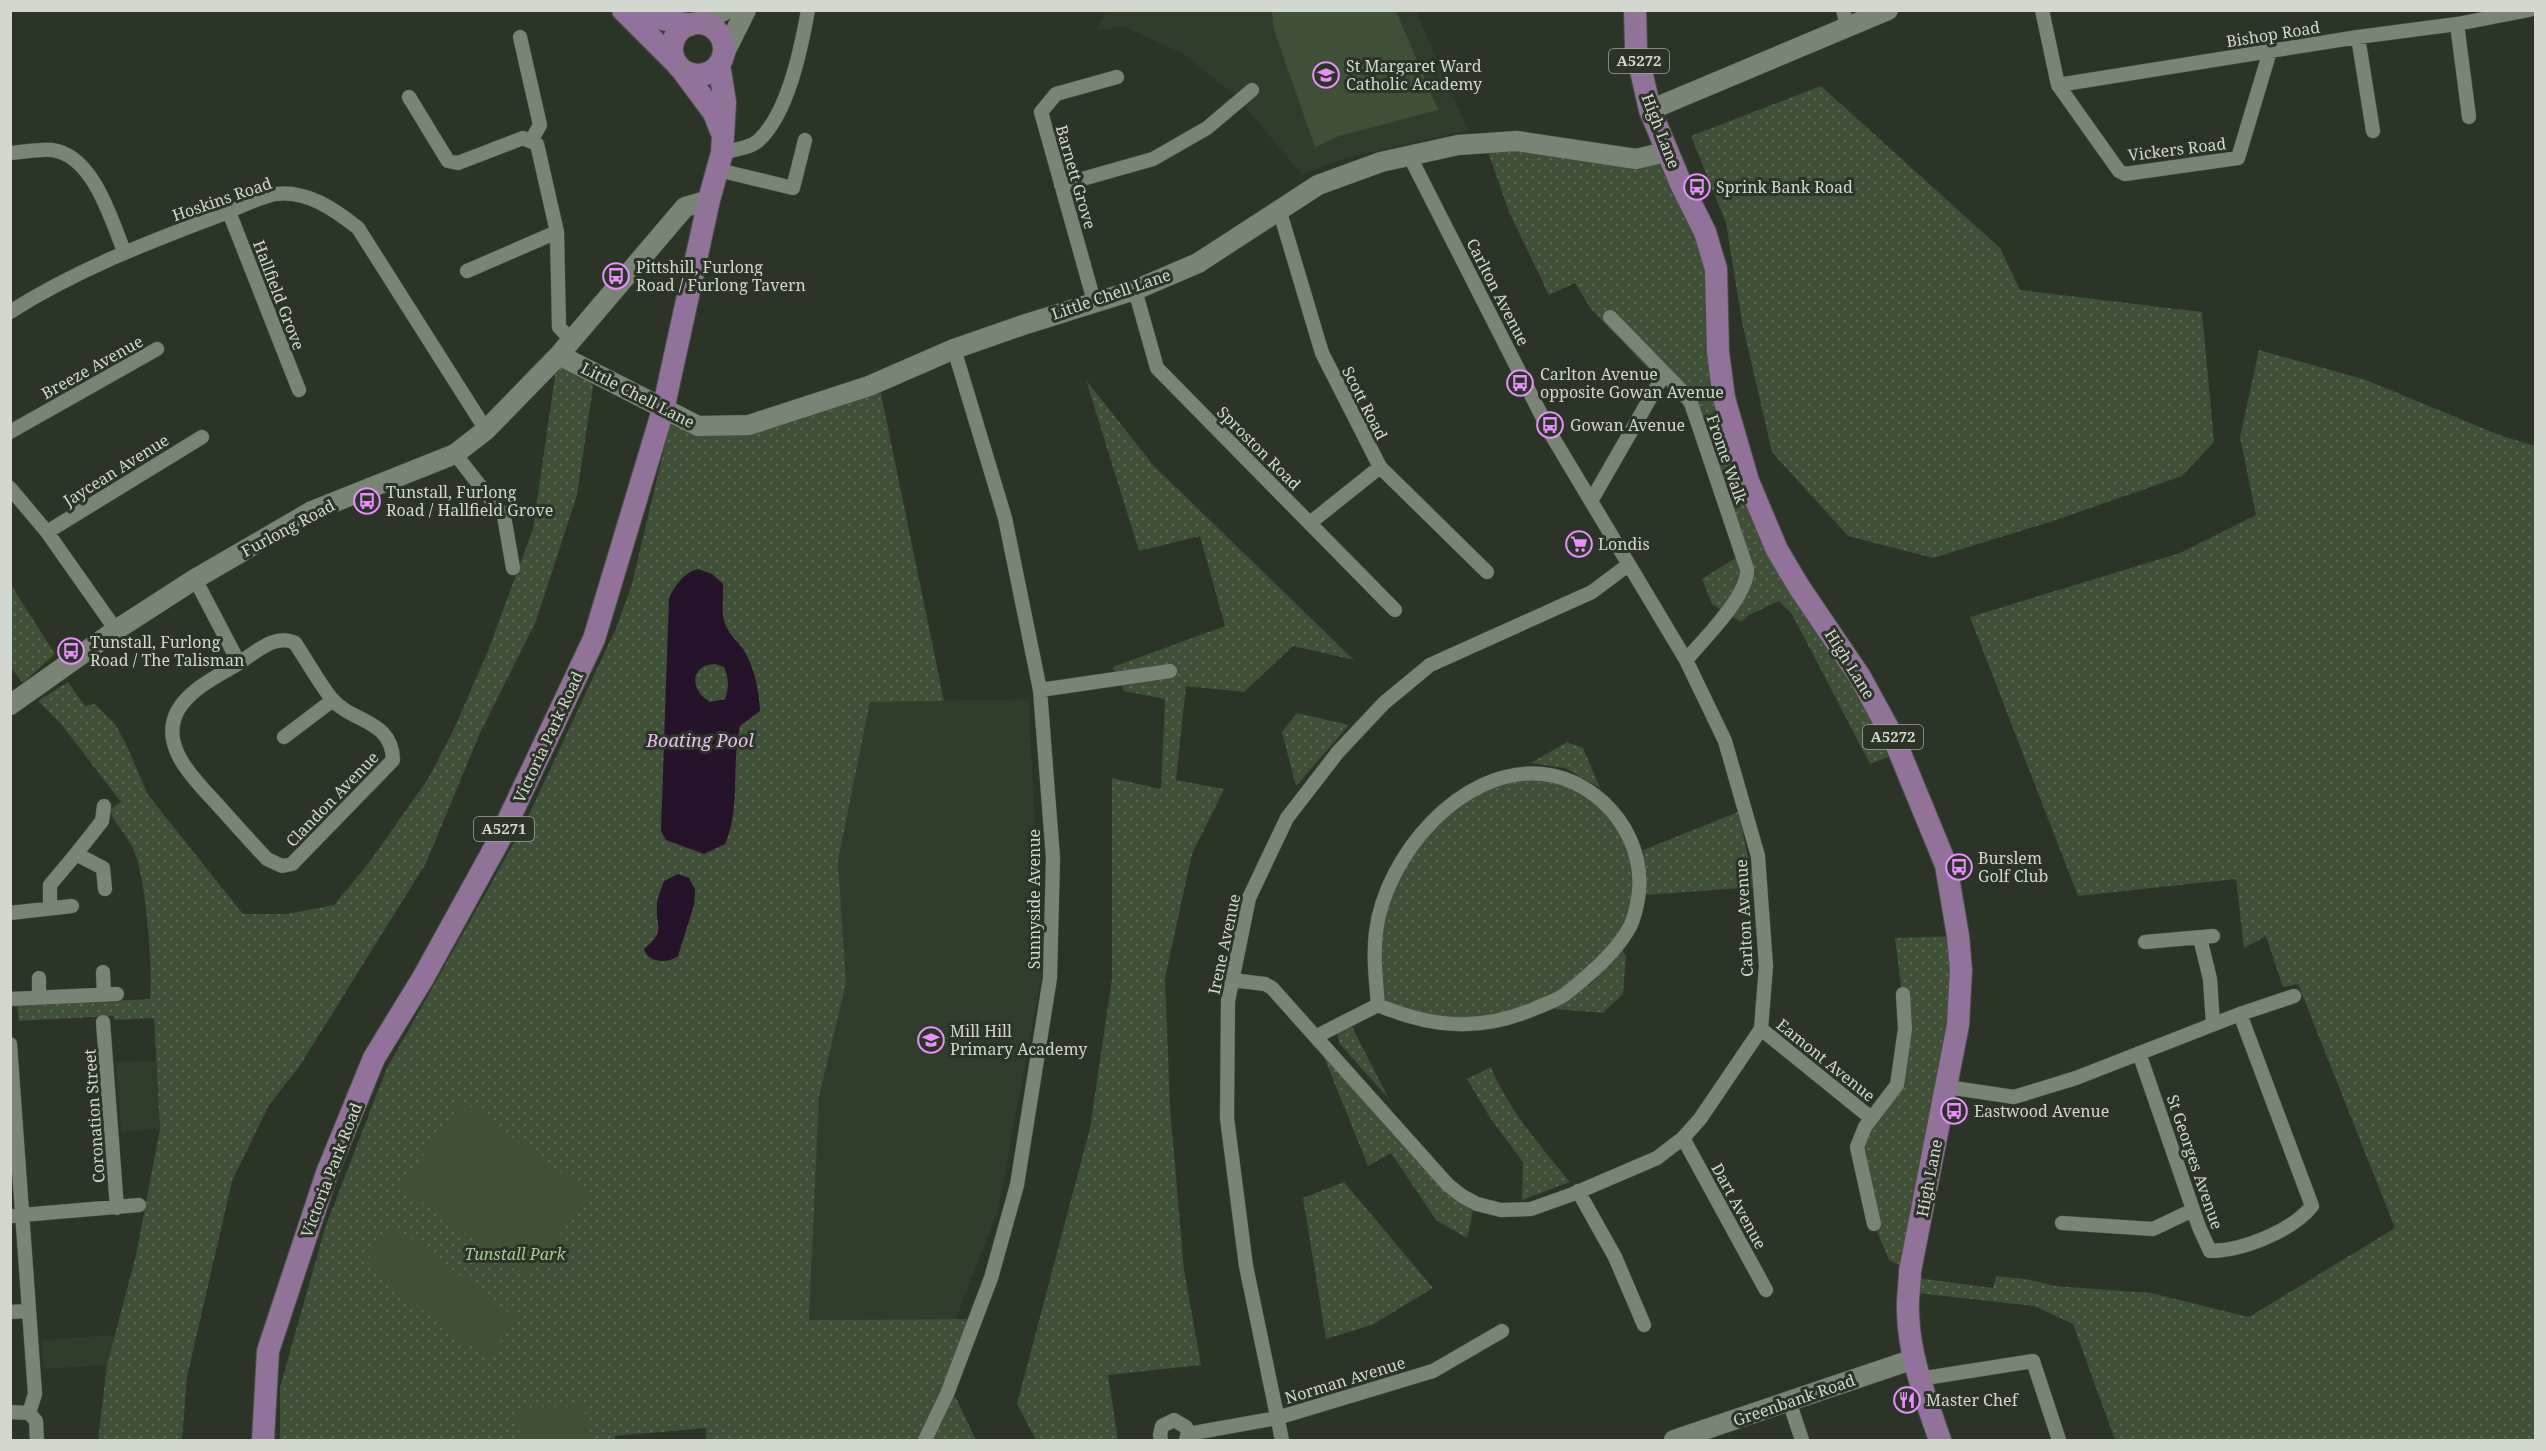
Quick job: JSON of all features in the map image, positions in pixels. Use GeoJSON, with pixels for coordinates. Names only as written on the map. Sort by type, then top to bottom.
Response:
{"type":"FeatureCollection","features":[{"type":"Feature","properties":{"kind":"main road"},"geometry":{"type":"LineString","coordinates":[[623,10],[680,68],[696,75],[704,74],[721,60],[722,41],[718,34],[706,25],[644,15],[633,10]]}},
{"type":"Feature","properties":{"kind":"main road","name":"High Lane"},"geometry":{"type":"LineString","coordinates":[[1635,10],[1636,49],[1650,110],[1666,152],[1705,232],[1716,270],[1718,352],[1724,398],[1736,445],[1763,522],[1799,587],[1860,677],[1896,741],[1946,865],[1958,934],[1961,970],[1958,1025],[1910,1270],[1908,1315],[1917,1369],[1940,1440]]}},
{"type":"Feature","properties":{"kind":"main road"},"geometry":{"type":"LineString","coordinates":[[694,24],[682,29],[673,41],[673,56],[714,113],[722,155]]}},
{"type":"Feature","properties":{"kind":"main road","name":"Victoria Park Road"},"geometry":{"type":"LineString","coordinates":[[262,1440],[268,1351],[327,1173],[374,1058],[423,978],[498,842],[594,639],[663,410],[709,200],[722,155],[725,102],[721,60]]}},
{"type":"Feature","properties":{"kind":"street"},"geometry":{"type":"LineString","coordinates":[[694,24],[725,10]]}},
{"type":"Feature","properties":{"kind":"street"},"geometry":{"type":"LineString","coordinates":[[721,60],[746,10]]}},
{"type":"Feature","properties":{"kind":"street"},"geometry":{"type":"LineString","coordinates":[[722,155],[756,142],[768,127],[783,100],[801,51],[808,10]]}},
{"type":"Feature","properties":{"kind":"street"},"geometry":{"type":"LineString","coordinates":[[1650,110],[1845,19],[1888,10]]}},
{"type":"Feature","properties":{"kind":"street","name":"Vickers Road"},"geometry":{"type":"LineString","coordinates":[[2042,10],[2058,85],[2119,171],[2125,174],[2238,158],[2270,51]]}},
{"type":"Feature","properties":{"kind":"street","name":"Bishop Road"},"geometry":{"type":"LineString","coordinates":[[2058,85],[2358,37],[2457,24],[2529,10]]}},
{"type":"Feature","properties":{"kind":"street"},"geometry":{"type":"LineString","coordinates":[[2457,24],[2469,117]]}},
{"type":"Feature","properties":{"kind":"street"},"geometry":{"type":"LineString","coordinates":[[520,37],[540,125],[531,141]]}},
{"type":"Feature","properties":{"kind":"street"},"geometry":{"type":"LineString","coordinates":[[2358,37],[2373,131]]}},
{"type":"Feature","properties":{"kind":"street","name":"Barnett Grove"},"geometry":{"type":"LineString","coordinates":[[1094,301],[1041,112],[1056,94],[1117,77]]}},
{"type":"Feature","properties":{"kind":"street"},"geometry":{"type":"LineString","coordinates":[[1061,185],[1153,159],[1207,129],[1252,90]]}},
{"type":"Feature","properties":{"kind":"street"},"geometry":{"type":"LineString","coordinates":[[409,97],[448,161],[458,163],[523,138],[537,144],[557,232],[559,327],[565,348]]}},
{"type":"Feature","properties":{"kind":"street"},"geometry":{"type":"LineString","coordinates":[[722,155],[793,188],[805,140]]}},
{"type":"Feature","properties":{"kind":"street","name":"Little Chell Lane"},"geometry":{"type":"LineString","coordinates":[[565,348],[663,410],[698,426],[749,425],[869,386],[954,349],[1094,301],[1135,290],[1198,262],[1318,185],[1382,162],[1458,146],[1517,141],[1636,159],[1666,152]]}},
{"type":"Feature","properties":{"kind":"street"},"geometry":{"type":"LineString","coordinates":[[10,153],[53,150],[75,159],[91,177],[124,251]]}},
{"type":"Feature","properties":{"kind":"street","name":"Carlton Avenue"},"geometry":{"type":"LineString","coordinates":[[1232,980],[1272,987],[1448,1185],[1462,1196],[1478,1204],[1501,1210],[1531,1209],[1657,1158],[1683,1138],[1700,1119],[1761,1029],[1766,966],[1758,856],[1725,741],[1686,660],[1552,436],[1409,155]]}},
{"type":"Feature","properties":{"kind":"street","name":"Hoskins Road"},"geometry":{"type":"LineString","coordinates":[[10,312],[124,251],[275,194],[307,197],[333,208],[358,228],[486,430]]}},
{"type":"Feature","properties":{"kind":"street","name":"Furlong Road"},"geometry":{"type":"LineString","coordinates":[[10,705],[116,630],[195,579],[312,512],[455,454],[486,430],[565,348],[685,207],[709,200]]}},
{"type":"Feature","properties":{"kind":"street","name":"Scott Road"},"geometry":{"type":"LineString","coordinates":[[1279,209],[1322,352],[1380,467],[1487,572]]}},
{"type":"Feature","properties":{"kind":"street","name":"Hallfield Grove"},"geometry":{"type":"LineString","coordinates":[[229,212],[299,390]]}},
{"type":"Feature","properties":{"kind":"street"},"geometry":{"type":"LineString","coordinates":[[467,272],[557,232]]}},
{"type":"Feature","properties":{"kind":"street","name":"Sproston Road"},"geometry":{"type":"LineString","coordinates":[[1135,290],[1157,368],[1395,610]]}},
{"type":"Feature","properties":{"kind":"street","name":"Frome Walk"},"geometry":{"type":"LineString","coordinates":[[1610,317],[1691,403],[1747,569],[1748,578],[1738,597],[1686,660]]}},
{"type":"Feature","properties":{"kind":"street","name":"Breeze Avenue"},"geometry":{"type":"LineString","coordinates":[[10,432],[157,349]]}},
{"type":"Feature","properties":{"kind":"street","name":"Sunnyside Avenue"},"geometry":{"type":"LineString","coordinates":[[925,1440],[947,1394],[992,1278],[1017,1185],[1048,1004],[1053,858],[1040,690],[1005,518],[954,349]]}},
{"type":"Feature","properties":{"kind":"street"},"geometry":{"type":"LineString","coordinates":[[1592,501],[1664,375]]}},
{"type":"Feature","properties":{"kind":"street","name":"Jaycean Avenue"},"geometry":{"type":"LineString","coordinates":[[47,532],[202,437]]}},
{"type":"Feature","properties":{"kind":"street"},"geometry":{"type":"LineString","coordinates":[[455,454],[504,516],[513,568]]}},
{"type":"Feature","properties":{"kind":"street"},"geometry":{"type":"LineString","coordinates":[[1310,523],[1380,467]]}},
{"type":"Feature","properties":{"kind":"street"},"geometry":{"type":"LineString","coordinates":[[10,488],[47,532],[116,630]]}},
{"type":"Feature","properties":{"kind":"street","name":"Irene Avenue"},"geometry":{"type":"LineString","coordinates":[[1282,1440],[1246,1266],[1227,1118],[1228,1001],[1248,898],[1287,818],[1338,752],[1384,703],[1430,665],[1592,592],[1628,565]]}},
{"type":"Feature","properties":{"kind":"street"},"geometry":{"type":"LineString","coordinates":[[195,579],[239,663]]}},
{"type":"Feature","properties":{"kind":"street","name":"Clandon Avenue"},"geometry":{"type":"LineString","coordinates":[[277,640],[296,643],[333,699],[388,735],[393,747],[393,760],[292,864],[274,864],[240,831],[195,780],[179,758],[172,735],[173,721],[180,708],[198,688],[239,663],[277,640]]}},
{"type":"Feature","properties":{"kind":"street"},"geometry":{"type":"LineString","coordinates":[[1040,690],[1170,671]]}},
{"type":"Feature","properties":{"kind":"street"},"geometry":{"type":"LineString","coordinates":[[284,737],[333,699]]}},
{"type":"Feature","properties":{"kind":"street"},"geometry":{"type":"LineString","coordinates":[[1317,1036],[1378,1005],[1401,1014],[1442,1023],[1472,1025],[1515,1016],[1563,996],[1588,975],[1614,948],[1629,930],[1634,916],[1639,886],[1636,853],[1626,830],[1614,813],[1598,797],[1579,785],[1544,774],[1521,773],[1503,776],[1470,791],[1455,802],[1417,839],[1392,881],[1376,932],[1378,1005]]}},
{"type":"Feature","properties":{"kind":"street"},"geometry":{"type":"LineString","coordinates":[[50,908],[50,885],[102,821],[104,806]]}},
{"type":"Feature","properties":{"kind":"street"},"geometry":{"type":"LineString","coordinates":[[76,854],[103,868],[105,889]]}},
{"type":"Feature","properties":{"kind":"street"},"geometry":{"type":"LineString","coordinates":[[10,913],[72,906]]}},
{"type":"Feature","properties":{"kind":"street"},"geometry":{"type":"LineString","coordinates":[[2145,942],[2207,937],[2213,1024]]}},
{"type":"Feature","properties":{"kind":"street"},"geometry":{"type":"LineString","coordinates":[[10,999],[110,994],[103,972]]}},
{"type":"Feature","properties":{"kind":"street"},"geometry":{"type":"LineString","coordinates":[[39,978],[39,998]]}},
{"type":"Feature","properties":{"kind":"street"},"geometry":{"type":"LineString","coordinates":[[1874,1224],[1857,1147],[1865,1127],[1897,1085],[1905,1029],[1903,994]]}},
{"type":"Feature","properties":{"kind":"street"},"geometry":{"type":"LineString","coordinates":[[1947,1087],[2014,1097],[2076,1078],[2213,1024],[2294,996]]}},
{"type":"Feature","properties":{"kind":"street","name":"St Georges Avenue"},"geometry":{"type":"LineString","coordinates":[[2139,1053],[2193,1210],[2210,1251],[2226,1251],[2288,1227],[2304,1216],[2312,1206],[2240,1014]]}},
{"type":"Feature","properties":{"kind":"street","name":"Coronation Street"},"geometry":{"type":"LineString","coordinates":[[103,1022],[117,1208]]}},
{"type":"Feature","properties":{"kind":"street","name":"Eamont Avenue"},"geometry":{"type":"LineString","coordinates":[[1761,1029],[1871,1118]]}},
{"type":"Feature","properties":{"kind":"street"},"geometry":{"type":"LineString","coordinates":[[10,1044],[17,1215],[35,1394],[29,1413]]}},
{"type":"Feature","properties":{"kind":"street","name":"Dart Avenue"},"geometry":{"type":"LineString","coordinates":[[1683,1138],[1766,1290]]}},
{"type":"Feature","properties":{"kind":"street"},"geometry":{"type":"LineString","coordinates":[[1578,1191],[1615,1257],[1644,1325]]}},
{"type":"Feature","properties":{"kind":"street"},"geometry":{"type":"LineString","coordinates":[[17,1215],[139,1205]]}},
{"type":"Feature","properties":{"kind":"street"},"geometry":{"type":"LineString","coordinates":[[2062,1222],[2153,1229],[2193,1210]]}},
{"type":"Feature","properties":{"kind":"street"},"geometry":{"type":"LineString","coordinates":[[10,1312],[28,1311]]}},
{"type":"Feature","properties":{"kind":"street","name":"Norman Avenue"},"geometry":{"type":"LineString","coordinates":[[1161,1440],[1160,1431],[1169,1421],[1183,1423],[1187,1437],[1277,1419],[1433,1371],[1502,1331]]}},
{"type":"Feature","properties":{"kind":"street"},"geometry":{"type":"LineString","coordinates":[[1917,1369],[2034,1361],[2059,1440]]}},
{"type":"Feature","properties":{"kind":"street","name":"Greenbank Road"},"geometry":{"type":"LineString","coordinates":[[1674,1440],[1789,1401],[1917,1369]]}},
{"type":"Feature","properties":{"kind":"street"},"geometry":{"type":"LineString","coordinates":[[1789,1401],[1802,1440]]}},
{"type":"Feature","properties":{"kind":"street"},"geometry":{"type":"LineString","coordinates":[[10,1413],[29,1413],[36,1421],[37,1440]]}},
{"type":"Feature","properties":{"kind":"shaded area","name":"St Margaret Ward Catholic Academy"},"geometry":{"type":"Polygon","coordinates":[[[1106,11],[1416,11],[1468,130],[1342,159],[1302,175],[1236,96],[1183,54],[1123,26],[1097,31],[1106,11]]]}},
{"type":"Feature","properties":{"kind":"shaded area","name":"Mill Hill Primary Academy"},"geometry":{"type":"Polygon","coordinates":[[[1029,699],[1041,978],[998,1211],[956,1319],[809,1320],[819,1097],[846,982],[838,861],[870,702],[1029,699]]]}},
{"type":"Feature","properties":{"kind":"shaded area"},"geometry":{"type":"Polygon","coordinates":[[[156,1061],[160,1129],[121,1132],[116,1062],[156,1061]]]}},
{"type":"Feature","properties":{"kind":"shaded area"},"geometry":{"type":"Polygon","coordinates":[[[115,1335],[107,1365],[43,1369],[42,1340],[115,1335]]]}},
{"type":"Feature","properties":{"kind":"green space"},"geometry":{"type":"Polygon","coordinates":[[[1272,11],[1396,11],[1438,110],[1339,136],[1315,147],[1274,30],[1272,11]]]}},
{"type":"Feature","properties":{"kind":"green space"},"geometry":{"type":"Polygon","coordinates":[[[1821,86],[2000,248],[2020,290],[2202,312],[2214,442],[2182,476],[2053,521],[1933,558],[1848,536],[1772,452],[1742,322],[1726,223],[1691,136],[1821,86]]]}},
{"type":"Feature","properties":{"kind":"green space"},"geometry":{"type":"Polygon","coordinates":[[[1485,143],[1666,152],[1705,232],[1742,466],[1860,677],[1888,757],[1870,764],[1792,614],[1779,601],[1749,615],[1741,622],[1712,604],[1702,579],[1740,555],[1685,407],[1591,309],[1575,283],[1549,295],[1509,212],[1485,143]]]}},
{"type":"Feature","properties":{"kind":"green space"},"geometry":{"type":"Polygon","coordinates":[[[2259,350],[2366,380],[2499,435],[2535,446],[2535,1440],[2115,1440],[2073,1324],[2034,1306],[1908,1292],[1910,1277],[1993,1288],[1996,1276],[2026,1279],[2055,1286],[2151,1293],[2249,1317],[2395,1228],[2298,984],[2283,987],[2266,936],[2244,948],[2236,879],[2078,896],[1970,617],[2180,553],[2256,515],[2240,437],[2259,350]]]}},
{"type":"Feature","properties":{"kind":"green space"},"geometry":{"type":"Polygon","coordinates":[[[554,360],[595,373],[577,495],[536,621],[480,733],[426,863],[299,1067],[269,1105],[232,1181],[187,1377],[182,1440],[98,1440],[107,1365],[136,1255],[160,1129],[154,1018],[114,1020],[113,1016],[19,1021],[17,1006],[150,999],[148,925],[135,853],[109,810],[121,802],[61,724],[38,701],[68,682],[85,706],[95,704],[115,724],[148,795],[243,914],[287,914],[334,905],[368,864],[428,779],[454,729],[488,651],[533,529],[555,376],[554,360]]]}},
{"type":"Feature","properties":{"kind":"green space"},"geometry":{"type":"Polygon","coordinates":[[[1086,380],[1154,466],[1354,660],[1293,646],[1244,692],[1186,686],[1176,780],[1224,789],[1192,854],[1165,978],[1170,1107],[1184,1270],[1201,1365],[1108,1375],[1118,1440],[1036,1440],[1017,1404],[1090,1128],[1112,979],[1112,778],[1161,789],[1165,699],[1124,691],[1113,667],[1225,626],[1200,536],[1139,551],[1086,380]]]}},
{"type":"Feature","properties":{"kind":"green space","name":"Tunstall Park"},"geometry":{"type":"Polygon","coordinates":[[[877,382],[944,701],[870,702],[838,861],[846,983],[819,1097],[809,1320],[976,1319],[947,1393],[956,1398],[976,1440],[706,1440],[706,1428],[615,1436],[615,1440],[280,1440],[280,1387],[325,1228],[386,1070],[525,823],[617,626],[632,584],[663,453],[666,423],[752,432],[862,399],[862,388],[877,382]]]}},
{"type":"Feature","properties":{"kind":"green space"},"geometry":{"type":"Polygon","coordinates":[[[11,585],[55,654],[23,683],[11,668],[11,585]]]}},
{"type":"Feature","properties":{"kind":"green space"},"geometry":{"type":"Polygon","coordinates":[[[1297,713],[1349,725],[1296,786],[1282,732],[1297,713]]]}},
{"type":"Feature","properties":{"kind":"green space"},"geometry":{"type":"Polygon","coordinates":[[[1567,742],[1583,748],[1600,788],[1565,768],[1531,763],[1567,742]]]}},
{"type":"Feature","properties":{"kind":"green space"},"geometry":{"type":"Polygon","coordinates":[[[1544,774],[1598,797],[1636,853],[1629,930],[1559,998],[1472,1025],[1378,1005],[1376,932],[1402,861],[1470,791],[1544,774]]]}},
{"type":"Feature","properties":{"kind":"green space"},"geometry":{"type":"Polygon","coordinates":[[[1738,812],[1755,887],[1645,895],[1646,869],[1643,850],[1738,812]]]}},
{"type":"Feature","properties":{"kind":"green space"},"geometry":{"type":"Polygon","coordinates":[[[1958,936],[1961,970],[1910,1271],[1889,1260],[1874,1224],[1857,1147],[1897,1085],[1904,1009],[1895,938],[1958,936]]]}},
{"type":"Feature","properties":{"kind":"green space"},"geometry":{"type":"Polygon","coordinates":[[[1622,950],[1626,956],[1623,994],[1603,1013],[1554,1009],[1592,983],[1622,950]]]}},
{"type":"Feature","properties":{"kind":"green space"},"geometry":{"type":"Polygon","coordinates":[[[1351,1025],[1389,1099],[1339,1043],[1337,1031],[1351,1025]]]}},
{"type":"Feature","properties":{"kind":"green space"},"geometry":{"type":"Polygon","coordinates":[[[1324,1057],[1446,1193],[1473,1211],[1467,1238],[1436,1220],[1391,1153],[1368,1166],[1324,1057]]]}},
{"type":"Feature","properties":{"kind":"green space"},"geometry":{"type":"Polygon","coordinates":[[[1491,1067],[1516,1113],[1570,1182],[1522,1200],[1523,1162],[1491,1119],[1467,1079],[1491,1067]]]}},
{"type":"Feature","properties":{"kind":"green space"},"geometry":{"type":"Polygon","coordinates":[[[463,1101],[590,1194],[527,1279],[400,1186],[463,1101]]]}},
{"type":"Feature","properties":{"kind":"green space"},"geometry":{"type":"Polygon","coordinates":[[[1344,1182],[1433,1288],[1372,1325],[1326,1339],[1303,1198],[1344,1182]]]}},
{"type":"Feature","properties":{"kind":"green space"},"geometry":{"type":"Polygon","coordinates":[[[394,1226],[517,1319],[489,1357],[458,1338],[364,1264],[394,1226]]]}},
{"type":"Feature","properties":{"kind":"green space"},"geometry":{"type":"Polygon","coordinates":[[[584,1406],[588,1440],[520,1440],[517,1408],[584,1406]]]}},
{"type":"Feature","properties":{"kind":"water","name":"Boating Pool"},"geometry":{"type":"Polygon","coordinates":[[[698,569],[712,574],[723,584],[724,621],[745,652],[754,673],[760,711],[740,726],[737,741],[733,816],[725,844],[704,854],[666,840],[661,831],[669,598],[681,580],[698,569]],[[715,664],[706,665],[700,669],[695,679],[699,692],[710,702],[725,699],[728,683],[724,667],[715,664]]]}},
{"type":"Feature","properties":{"kind":"water"},"geometry":{"type":"Polygon","coordinates":[[[678,874],[689,878],[695,889],[694,905],[678,956],[674,959],[658,961],[649,957],[644,949],[658,933],[657,902],[664,881],[678,874]]]}},
{"type":"Feature","properties":{"kind":"place","name":"St Margaret Ward Catholic Academy"},"geometry":{"type":"Point","coordinates":[1326,75]}},
{"type":"Feature","properties":{"kind":"place","name":"Sprink Bank Road"},"geometry":{"type":"Point","coordinates":[1697,187]}},
{"type":"Feature","properties":{"kind":"place","name":"Pittshill, Furlong Road / Furlong Tavern"},"geometry":{"type":"Point","coordinates":[616,276]}},
{"type":"Feature","properties":{"kind":"place","name":"Carlton Avenue opposite Gowan Avenue"},"geometry":{"type":"Point","coordinates":[1520,383]}},
{"type":"Feature","properties":{"kind":"place","name":"Gowan Avenue"},"geometry":{"type":"Point","coordinates":[1550,425]}},
{"type":"Feature","properties":{"kind":"place","name":"Tunstall, Furlong Road / Hallfield Grove"},"geometry":{"type":"Point","coordinates":[367,501]}},
{"type":"Feature","properties":{"kind":"place","name":"Londis"},"geometry":{"type":"Point","coordinates":[1579,544]}},
{"type":"Feature","properties":{"kind":"place","name":"Tunstall, Furlong Road / The Talisman"},"geometry":{"type":"Point","coordinates":[71,651]}},
{"type":"Feature","properties":{"kind":"place","name":"Burslem Golf Club"},"geometry":{"type":"Point","coordinates":[1959,867]}},
{"type":"Feature","properties":{"kind":"place","name":"Mill Hill Primary Academy"},"geometry":{"type":"Point","coordinates":[931,1040]}},
{"type":"Feature","properties":{"kind":"place","name":"Eastwood Avenue"},"geometry":{"type":"Point","coordinates":[1954,1111]}},
{"type":"Feature","properties":{"kind":"place","name":"Master Chef"},"geometry":{"type":"Point","coordinates":[1907,1400]}}]}
